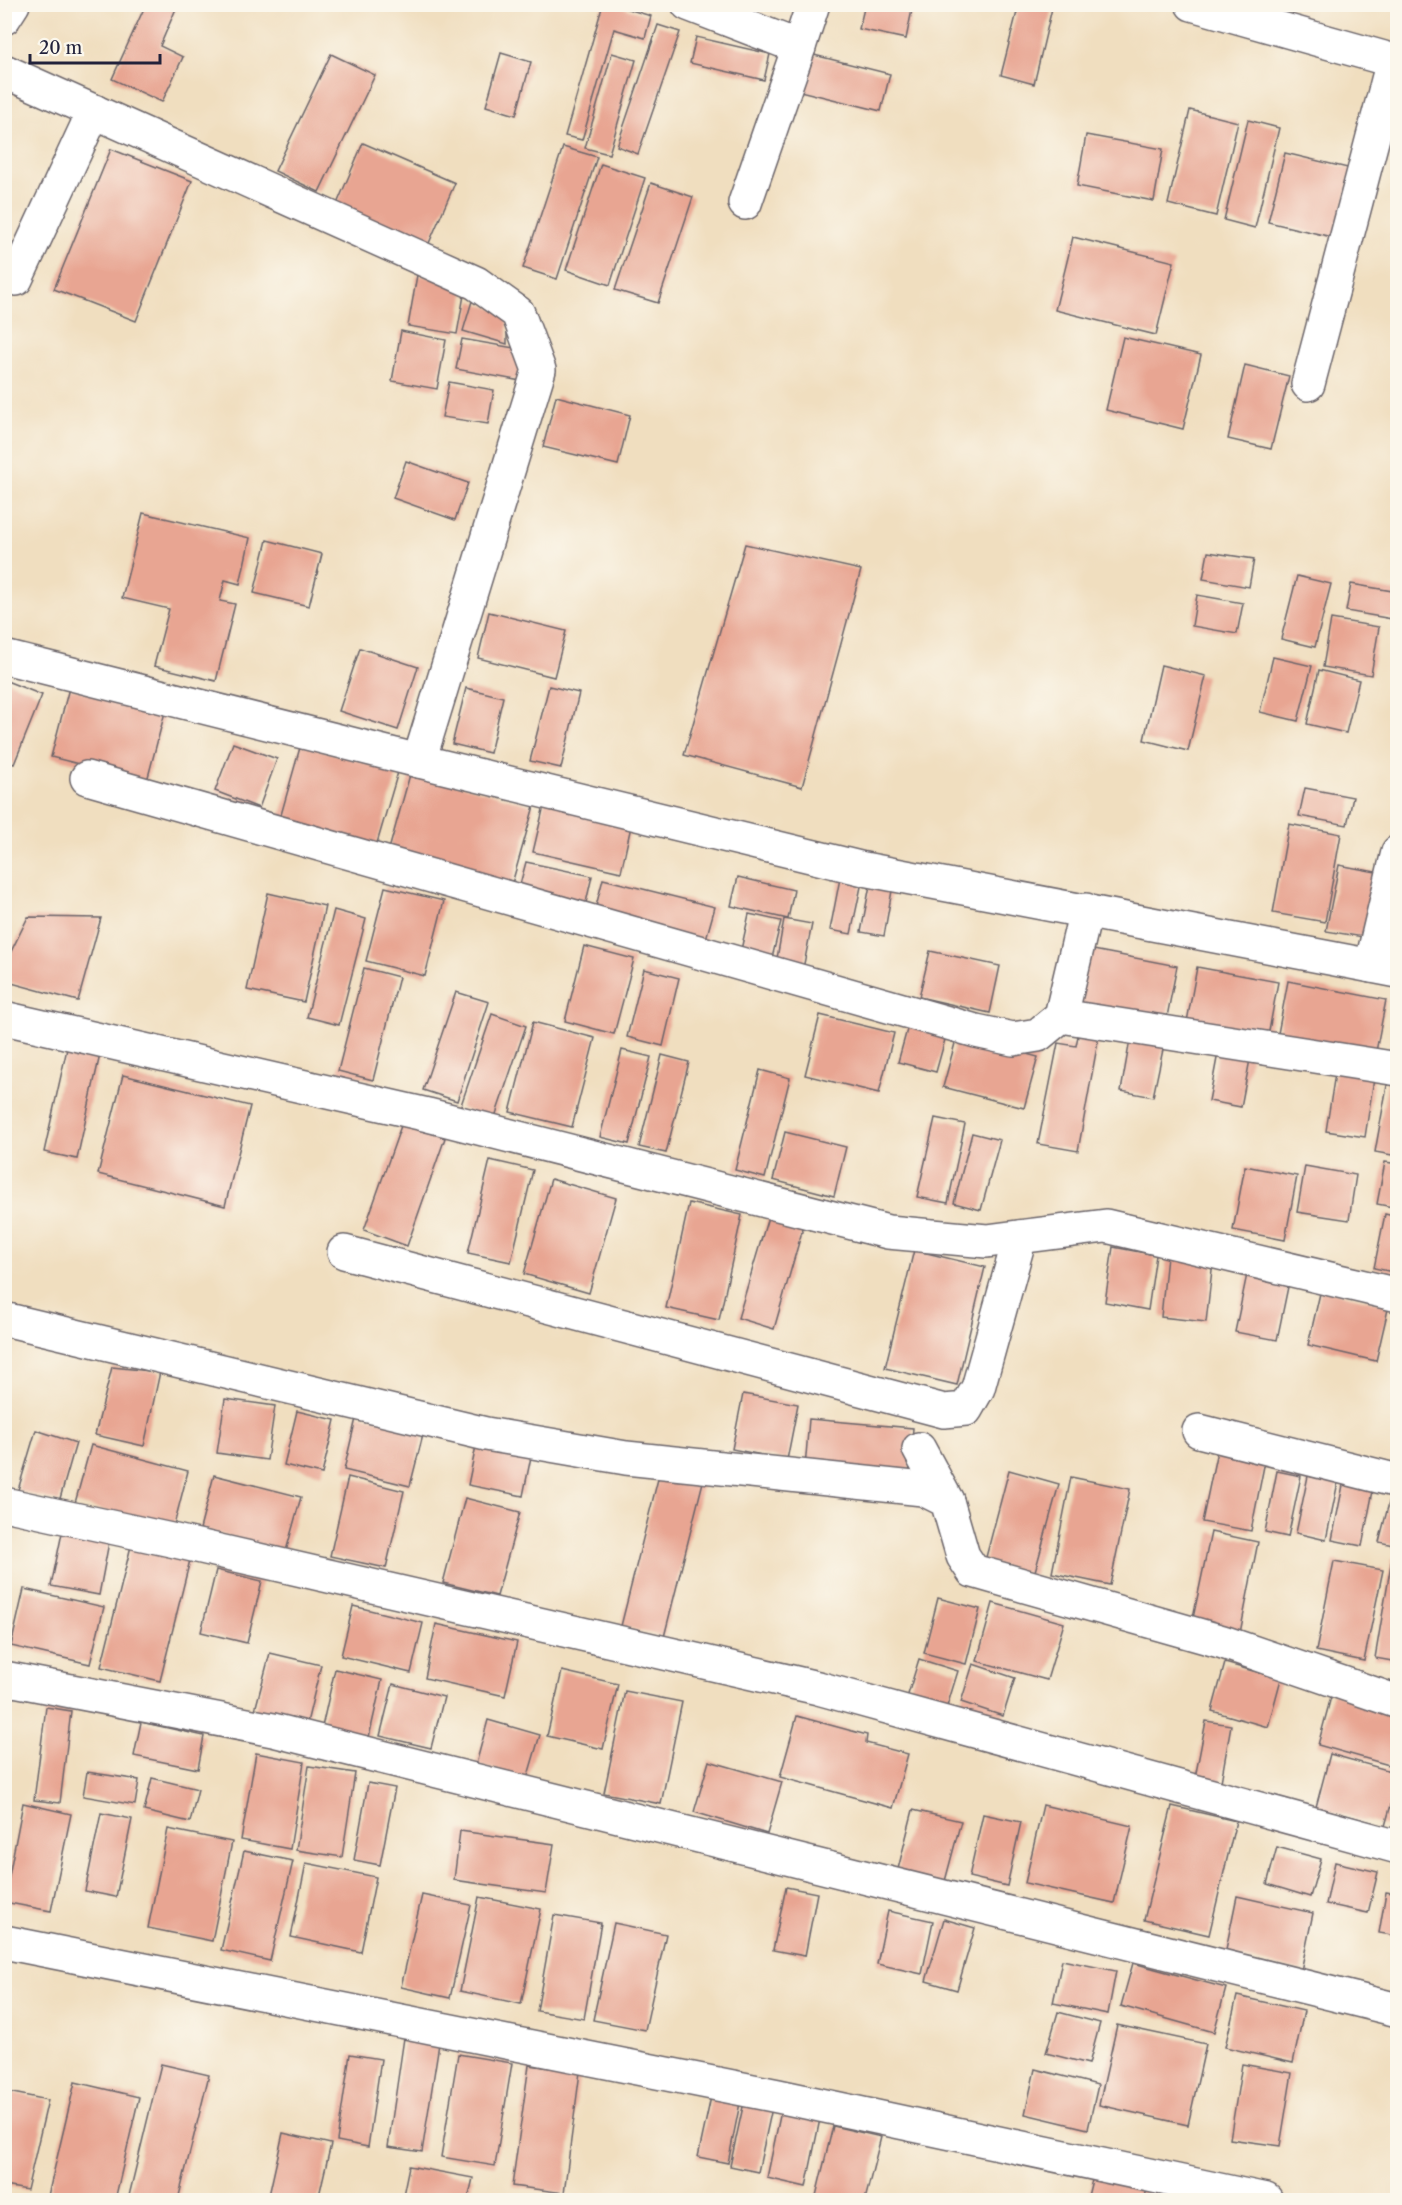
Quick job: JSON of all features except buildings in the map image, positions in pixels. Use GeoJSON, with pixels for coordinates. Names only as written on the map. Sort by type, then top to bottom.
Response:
{"type":"FeatureCollection","features":[{"type":"Feature","properties":{"kind":"street"},"geometry":{"type":"LineString","coordinates":[[4,18],[13,4]]}},
{"type":"Feature","properties":{"kind":"street"},"geometry":{"type":"LineString","coordinates":[[688,4],[799,47]]}},
{"type":"Feature","properties":{"kind":"street"},"geometry":{"type":"LineString","coordinates":[[745,202],[813,4]]}},
{"type":"Feature","properties":{"kind":"street"},"geometry":{"type":"LineString","coordinates":[[1192,4],[1395,61],[1308,384]]}},
{"type":"Feature","properties":{"kind":"street"},"geometry":{"type":"LineString","coordinates":[[4,71],[476,283],[518,313],[539,370],[419,761]]}},
{"type":"Feature","properties":{"kind":"street"},"geometry":{"type":"LineString","coordinates":[[16,279],[94,111]]}},
{"type":"Feature","properties":{"kind":"street"},"geometry":{"type":"LineString","coordinates":[[4,657],[864,869],[1384,968],[1398,852]]}},
{"type":"Feature","properties":{"kind":"street"},"geometry":{"type":"LineString","coordinates":[[87,778],[976,1032],[1013,1039],[1038,1035],[1061,1016],[1086,910]]}},
{"type":"Feature","properties":{"kind":"street"},"geometry":{"type":"LineString","coordinates":[[1061,1016],[1398,1069]]}},
{"type":"Feature","properties":{"kind":"street"},"geometry":{"type":"LineString","coordinates":[[4,1018],[428,1115],[888,1232],[987,1241],[1106,1226],[1398,1295]]}},
{"type":"Feature","properties":{"kind":"street"},"geometry":{"type":"LineString","coordinates":[[344,1252],[944,1411],[966,1409],[978,1388],[1020,1237]]}},
{"type":"Feature","properties":{"kind":"street"},"geometry":{"type":"LineString","coordinates":[[4,1319],[486,1434],[626,1458],[923,1489],[947,1501]]}},
{"type":"Feature","properties":{"kind":"street"},"geometry":{"type":"LineString","coordinates":[[1200,1431],[1398,1481]]}},
{"type":"Feature","properties":{"kind":"street"},"geometry":{"type":"LineString","coordinates":[[919,1449],[947,1501],[963,1556],[973,1571],[1223,1642],[1398,1702]]}},
{"type":"Feature","properties":{"kind":"street"},"geometry":{"type":"LineString","coordinates":[[4,1504],[183,1542],[818,1688],[1398,1847]]}},
{"type":"Feature","properties":{"kind":"street"},"geometry":{"type":"LineString","coordinates":[[4,1678],[273,1731],[1398,2010]]}},
{"type":"Feature","properties":{"kind":"street"},"geometry":{"type":"LineString","coordinates":[[4,1942],[767,2094],[1266,2200]]}}]}
